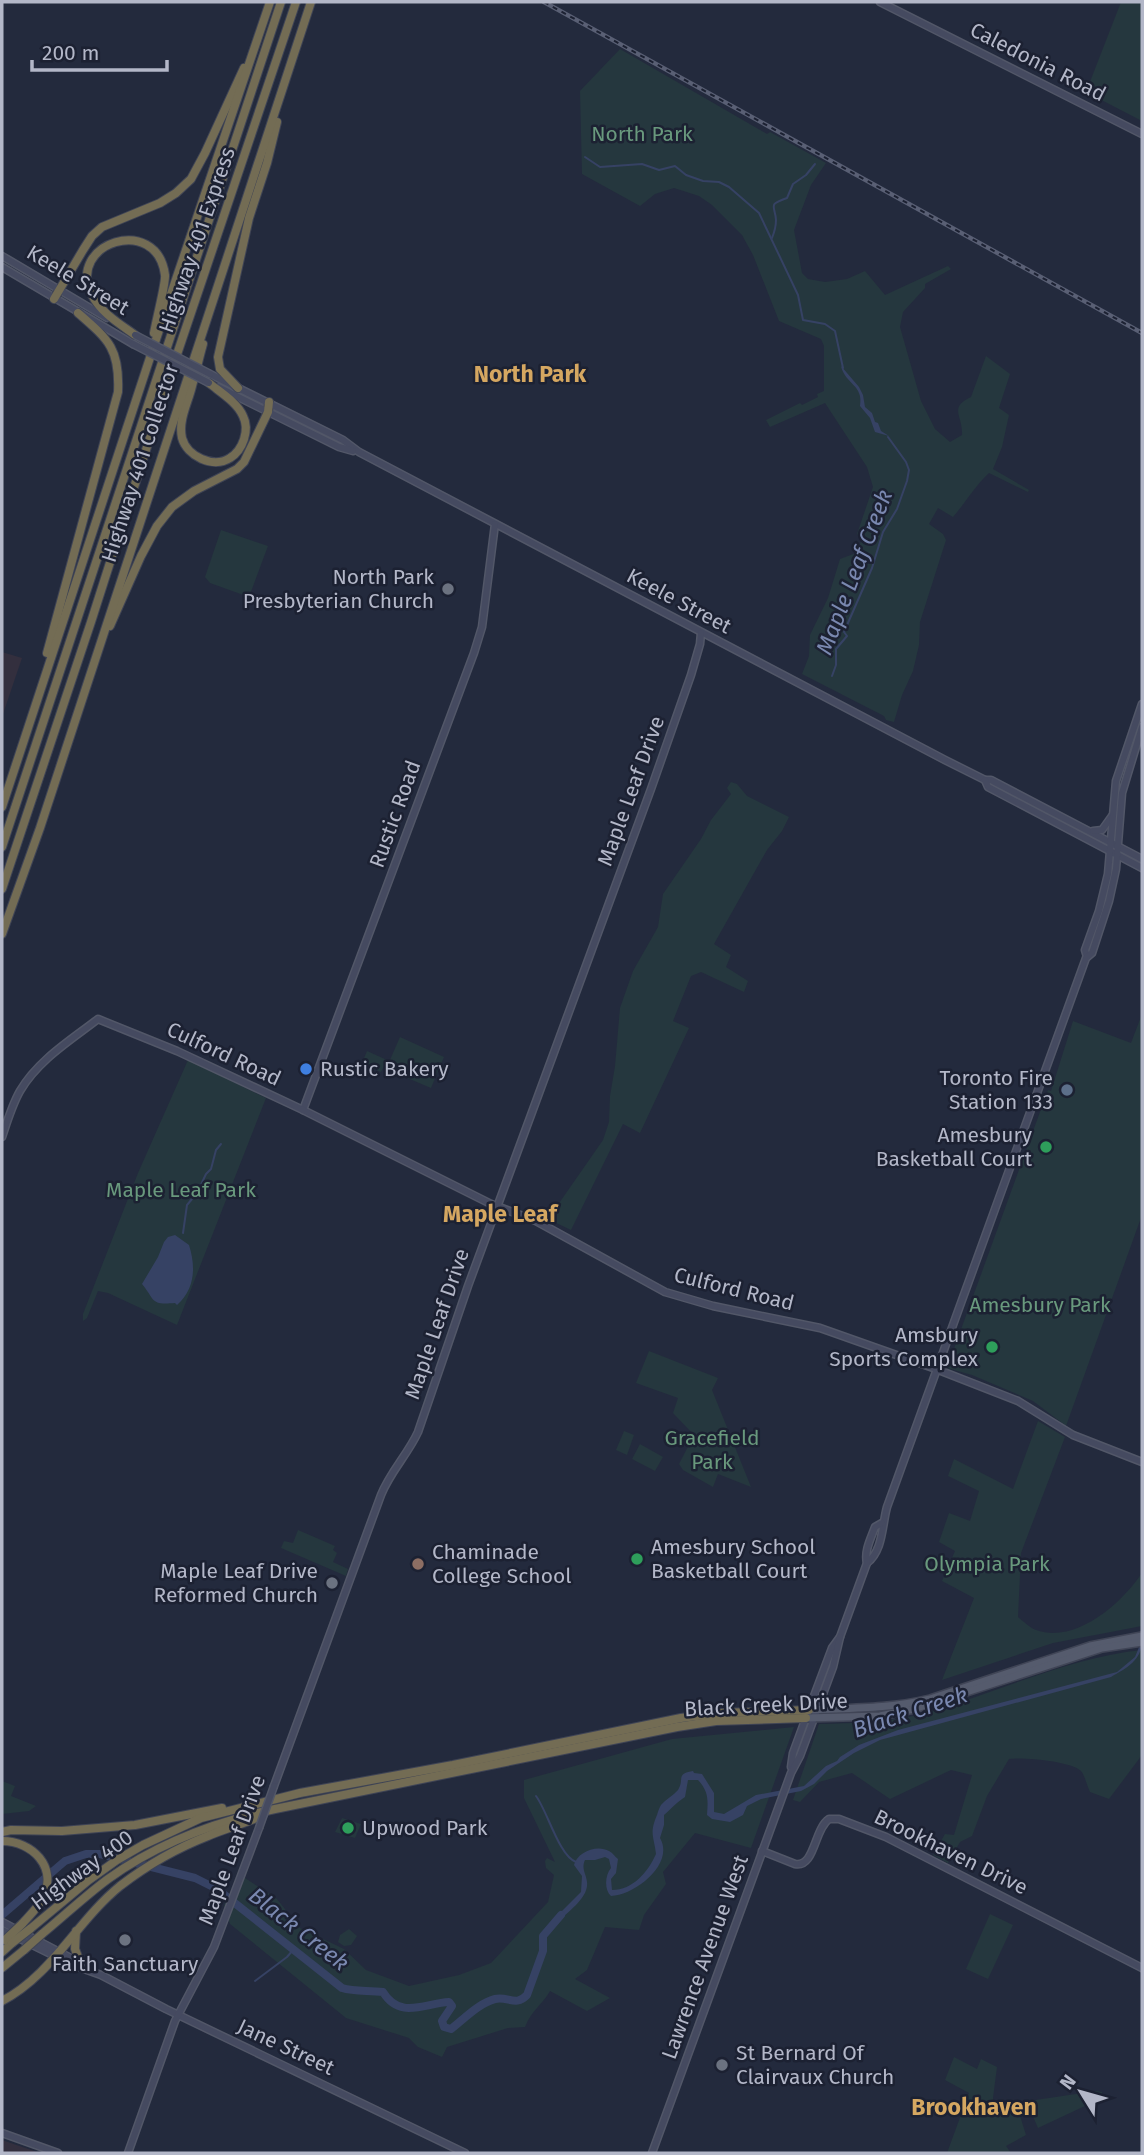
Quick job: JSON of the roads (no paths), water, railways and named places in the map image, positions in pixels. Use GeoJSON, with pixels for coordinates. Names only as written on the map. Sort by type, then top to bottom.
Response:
{"type":"FeatureCollection","features":[{"type":"Feature","properties":{"kind":"highway","name":"Highway 401 Collector"},"geometry":{"type":"LineString","coordinates":[[2,807],[149,358],[270,2]]}},
{"type":"Feature","properties":{"kind":"highway","name":"Highway 401 Express"},"geometry":{"type":"LineString","coordinates":[[2,847],[281,2]]}},
{"type":"Feature","properties":{"kind":"highway","name":"Highway 401 Express"},"geometry":{"type":"LineString","coordinates":[[2,889],[296,2]]}},
{"type":"Feature","properties":{"kind":"highway","name":"Highway 401 Collector"},"geometry":{"type":"LineString","coordinates":[[2,934],[40,828],[311,2]]}},
{"type":"Feature","properties":{"kind":"highway"},"geometry":{"type":"LineString","coordinates":[[54,299],[92,236],[102,227],[160,203],[191,179],[243,69],[250,61]]}},
{"type":"Feature","properties":{"kind":"highway"},"geometry":{"type":"LineString","coordinates":[[238,388],[220,369],[218,357],[249,218],[267,163],[289,70]]}},
{"type":"Feature","properties":{"kind":"highway"},"geometry":{"type":"LineString","coordinates":[[134,340],[92,297],[88,286],[88,275],[96,253],[102,247],[124,239],[145,244],[155,251],[166,277],[149,358]]}},
{"type":"Feature","properties":{"kind":"highway"},"geometry":{"type":"LineString","coordinates":[[209,378],[239,410],[247,428],[244,439],[230,458],[216,462],[202,460],[191,452],[182,440],[181,427],[216,289]]}},
{"type":"Feature","properties":{"kind":"highway"},"geometry":{"type":"LineString","coordinates":[[46,671],[47,653],[118,392],[119,371],[111,346],[78,313]]}},
{"type":"Feature","properties":{"kind":"highway"},"geometry":{"type":"LineString","coordinates":[[100,644],[157,526],[172,508],[194,491],[237,469],[244,462],[268,412],[269,402]]}},
{"type":"Feature","properties":{"kind":"highway","name":"Black Creek Drive"},"geometry":{"type":"LineString","coordinates":[[263,1801],[681,1718],[720,1713],[811,1714]]}},
{"type":"Feature","properties":{"kind":"highway","name":"Black Creek Drive"},"geometry":{"type":"LineString","coordinates":[[263,1811],[677,1727],[716,1721],[811,1714]]}},
{"type":"Feature","properties":{"kind":"highway"},"geometry":{"type":"LineString","coordinates":[[2,1832],[62,1831],[135,1825],[263,1801]]}},
{"type":"Feature","properties":{"kind":"highway","name":"Highway 400"},"geometry":{"type":"LineString","coordinates":[[2,1952],[6,1942],[117,1860],[201,1818],[263,1801]]}},
{"type":"Feature","properties":{"kind":"highway"},"geometry":{"type":"LineString","coordinates":[[2,2001],[28,1983],[58,1954],[76,1931],[119,1887],[164,1858],[207,1836],[275,1809]]}},
{"type":"Feature","properties":{"kind":"highway","name":"Highway 400"},"geometry":{"type":"LineString","coordinates":[[2,1968],[106,1881],[151,1852],[217,1823],[263,1811]]}},
{"type":"Feature","properties":{"kind":"highway"},"geometry":{"type":"LineString","coordinates":[[2,1841],[22,1843],[44,1861],[47,1886],[43,1900],[26,1927]]}},
{"type":"Feature","properties":{"kind":"highway"},"geometry":{"type":"LineString","coordinates":[[76,1931],[75,1948],[80,1962]]}},
{"type":"Feature","properties":{"kind":"main road","name":"Black Creek Drive"},"geometry":{"type":"LineString","coordinates":[[811,1714],[904,1705],[930,1699],[1090,1646],[1139,1639]]}},
{"type":"Feature","properties":{"kind":"street","name":"Caledonia Road"},"geometry":{"type":"LineString","coordinates":[[880,2],[894,5],[1142,134]]}},
{"type":"Feature","properties":{"kind":"street","name":"Keele Street"},"geometry":{"type":"LineString","coordinates":[[2,256],[60,289],[134,340]]}},
{"type":"Feature","properties":{"kind":"street","name":"Keele Street"},"geometry":{"type":"LineString","coordinates":[[2,267],[78,313],[209,378],[268,412],[339,447],[359,452]]}},
{"type":"Feature","properties":{"kind":"street","name":"Keele Street"},"geometry":{"type":"LineString","coordinates":[[209,378],[269,402],[343,440],[359,452],[701,633],[1142,859]]}},
{"type":"Feature","properties":{"kind":"street","name":"Rustic Road"},"geometry":{"type":"LineString","coordinates":[[303,1110],[482,627],[495,524]]}},
{"type":"Feature","properties":{"kind":"street","name":"Maple Leaf Drive"},"geometry":{"type":"LineString","coordinates":[[128,2153],[178,2015],[214,1947],[229,1909],[381,1496],[391,1474],[418,1432],[497,1206],[655,779],[691,675],[701,633]]}},
{"type":"Feature","properties":{"kind":"street","name":"Lawrence Avenue West"},"geometry":{"type":"LineString","coordinates":[[652,2153],[791,1773],[793,1753],[811,1714],[832,1648],[840,1637],[867,1563],[874,1558],[883,1531],[882,1523],[936,1369],[1087,957],[1105,917],[1118,855],[1112,815],[1116,781],[1142,704]]}},
{"type":"Feature","properties":{"kind":"street","name":"Lawrence Avenue West"},"geometry":{"type":"LineString","coordinates":[[1087,957],[1085,950],[1099,911],[1108,874],[1110,851],[1115,844],[1122,793],[1142,727]]}},
{"type":"Feature","properties":{"kind":"street"},"geometry":{"type":"LineString","coordinates":[[1124,756],[1132,756]]}},
{"type":"Feature","properties":{"kind":"street","name":"Keele Street"},"geometry":{"type":"LineString","coordinates":[[985,780],[988,787],[1142,868]]}},
{"type":"Feature","properties":{"kind":"street"},"geometry":{"type":"LineString","coordinates":[[1091,831],[1100,831],[1112,815]]}},
{"type":"Feature","properties":{"kind":"street"},"geometry":{"type":"LineString","coordinates":[[1116,869],[1125,863],[1135,864]]}},
{"type":"Feature","properties":{"kind":"street","name":"Culford Road"},"geometry":{"type":"LineString","coordinates":[[2,1137],[20,1090],[30,1077],[42,1063],[98,1019],[177,1051],[497,1206],[557,1231],[665,1292],[713,1306],[820,1328],[936,1369],[1018,1401],[1073,1435],[1142,1462]]}},
{"type":"Feature","properties":{"kind":"street","name":"Brookhaven Drive"},"geometry":{"type":"LineString","coordinates":[[762,1851],[796,1864],[805,1864],[821,1825],[829,1819],[839,1819],[886,1837],[1142,1968]]}},
{"type":"Feature","properties":{"kind":"street","name":"Jane Street"},"geometry":{"type":"LineString","coordinates":[[2,1922],[58,1954],[178,2015],[465,2153]]}},
{"type":"Feature","properties":{"kind":"street","name":"Jane Street"},"geometry":{"type":"LineString","coordinates":[[2,1930],[80,1962],[92,1971]]}},
{"type":"Feature","properties":{"kind":"street"},"geometry":{"type":"LineString","coordinates":[[2,2133],[58,2153]]}},
{"type":"Feature","properties":{"kind":"water"},"geometry":{"type":"Polygon","coordinates":[[[841,366],[859,387],[865,407],[872,413],[881,431],[889,436],[875,432],[870,418],[860,406],[857,389],[846,377],[841,366]]]}},
{"type":"Feature","properties":{"kind":"water"},"geometry":{"type":"Polygon","coordinates":[[[175,1235],[189,1245],[193,1261],[191,1285],[177,1305],[154,1301],[142,1284],[164,1242],[175,1235]]]}},
{"type":"Feature","properties":{"kind":"water"},"geometry":{"type":"Polygon","coordinates":[[[1142,1640],[1136,1659],[1111,1677],[880,1740],[827,1771],[814,1784],[801,1791],[761,1799],[747,1806],[743,1815],[730,1822],[712,1819],[707,1815],[704,1788],[698,1780],[688,1780],[685,1797],[664,1815],[660,1838],[662,1858],[650,1876],[631,1890],[611,1896],[606,1882],[611,1868],[609,1859],[605,1857],[585,1860],[587,1888],[584,1894],[557,1924],[552,1921],[581,1892],[582,1876],[574,1865],[583,1853],[599,1848],[618,1859],[616,1873],[611,1879],[612,1890],[627,1887],[644,1873],[656,1854],[653,1831],[659,1809],[678,1790],[684,1774],[693,1771],[702,1774],[714,1793],[714,1812],[724,1814],[756,1795],[804,1786],[826,1766],[859,1745],[898,1730],[1117,1672],[1135,1657],[1142,1640]]]}},
{"type":"Feature","properties":{"kind":"waterway"},"geometry":{"type":"LineString","coordinates":[[585,157],[600,167],[642,164],[659,170],[675,166],[686,175],[703,181],[719,182],[729,187],[759,213],[798,295],[803,320],[825,324],[835,331],[843,368]]}},
{"type":"Feature","properties":{"kind":"waterway"},"geometry":{"type":"LineString","coordinates":[[772,238],[776,222],[774,204],[787,198],[793,184],[815,164]]}},
{"type":"Feature","properties":{"kind":"waterway","name":"Maple Leaf Creek"},"geometry":{"type":"LineString","coordinates":[[832,676],[836,665],[836,649],[847,636],[844,632],[872,568],[883,532],[897,509],[907,481],[909,470],[906,462],[888,437]]}},
{"type":"Feature","properties":{"kind":"waterway"},"geometry":{"type":"LineString","coordinates":[[183,1233],[187,1205],[211,1169],[216,1150],[221,1144]]}},
{"type":"Feature","properties":{"kind":"waterway"},"geometry":{"type":"LineString","coordinates":[[536,1796],[564,1851],[576,1862]]}},
{"type":"Feature","properties":{"kind":"waterway","name":"Black Creek"},"geometry":{"type":"LineString","coordinates":[[2,1915],[65,1861],[86,1854],[100,1854],[195,1878],[217,1889],[342,1988],[383,1992],[390,2001],[405,2008],[449,2002],[452,2006],[442,2021],[444,2027],[451,2029],[489,2001],[500,1998],[515,2001],[527,1995],[543,1951],[543,1936],[561,1915]]}},
{"type":"Feature","properties":{"kind":"waterway"},"geometry":{"type":"LineString","coordinates":[[255,1981],[293,1950]]}},
{"type":"Feature","properties":{"kind":"railway"},"geometry":{"type":"LineString","coordinates":[[544,2],[1142,333]]}},
{"type":"Feature","properties":{"kind":"place","name":"North Park Presbyterian Church"},"geometry":{"type":"Point","coordinates":[448,589]}},
{"type":"Feature","properties":{"kind":"place","name":"Rustic Bakery"},"geometry":{"type":"Point","coordinates":[306,1069]}},
{"type":"Feature","properties":{"kind":"place","name":"Toronto Fire Station 133"},"geometry":{"type":"Point","coordinates":[1067,1090]}},
{"type":"Feature","properties":{"kind":"place","name":"Amesbury Basketball Court"},"geometry":{"type":"Point","coordinates":[1046,1147]}},
{"type":"Feature","properties":{"kind":"place","name":"Amsbury Sports Complex"},"geometry":{"type":"Point","coordinates":[992,1347]}},
{"type":"Feature","properties":{"kind":"place","name":"Amesbury School Basketball Court"},"geometry":{"type":"Point","coordinates":[637,1559]}},
{"type":"Feature","properties":{"kind":"place","name":"Chaminade College School"},"geometry":{"type":"Point","coordinates":[418,1564]}},
{"type":"Feature","properties":{"kind":"place","name":"Maple Leaf Drive Reformed Church"},"geometry":{"type":"Point","coordinates":[332,1583]}},
{"type":"Feature","properties":{"kind":"place","name":"Upwood Park"},"geometry":{"type":"Point","coordinates":[348,1828]}},
{"type":"Feature","properties":{"kind":"place","name":"Faith Sanctuary"},"geometry":{"type":"Point","coordinates":[125,1940]}},
{"type":"Feature","properties":{"kind":"place","name":"St Bernard Of Clairvaux Church"},"geometry":{"type":"Point","coordinates":[722,2065]}},
{"type":"Feature","properties":{"kind":"district","name":"North Park"},"geometry":{"type":"Point","coordinates":[530,374]}},
{"type":"Feature","properties":{"kind":"district","name":"Maple Leaf"},"geometry":{"type":"Point","coordinates":[500,1214]}},
{"type":"Feature","properties":{"kind":"district","name":"Brookhaven"},"geometry":{"type":"Point","coordinates":[974,2107]}},
{"type":"Feature","properties":{"kind":"park label","name":"Maple Leaf Park"},"geometry":{"type":"Point","coordinates":[181,1190]}},
{"type":"Feature","properties":{"kind":"park label","name":"Amesbury Park"},"geometry":{"type":"Point","coordinates":[1040,1305]}},
{"type":"Feature","properties":{"kind":"park label","name":"Gracefield Park"},"geometry":{"type":"Point","coordinates":[712,1450]}},
{"type":"Feature","properties":{"kind":"park label","name":"Olympia Park"},"geometry":{"type":"Point","coordinates":[987,1564]}}]}
